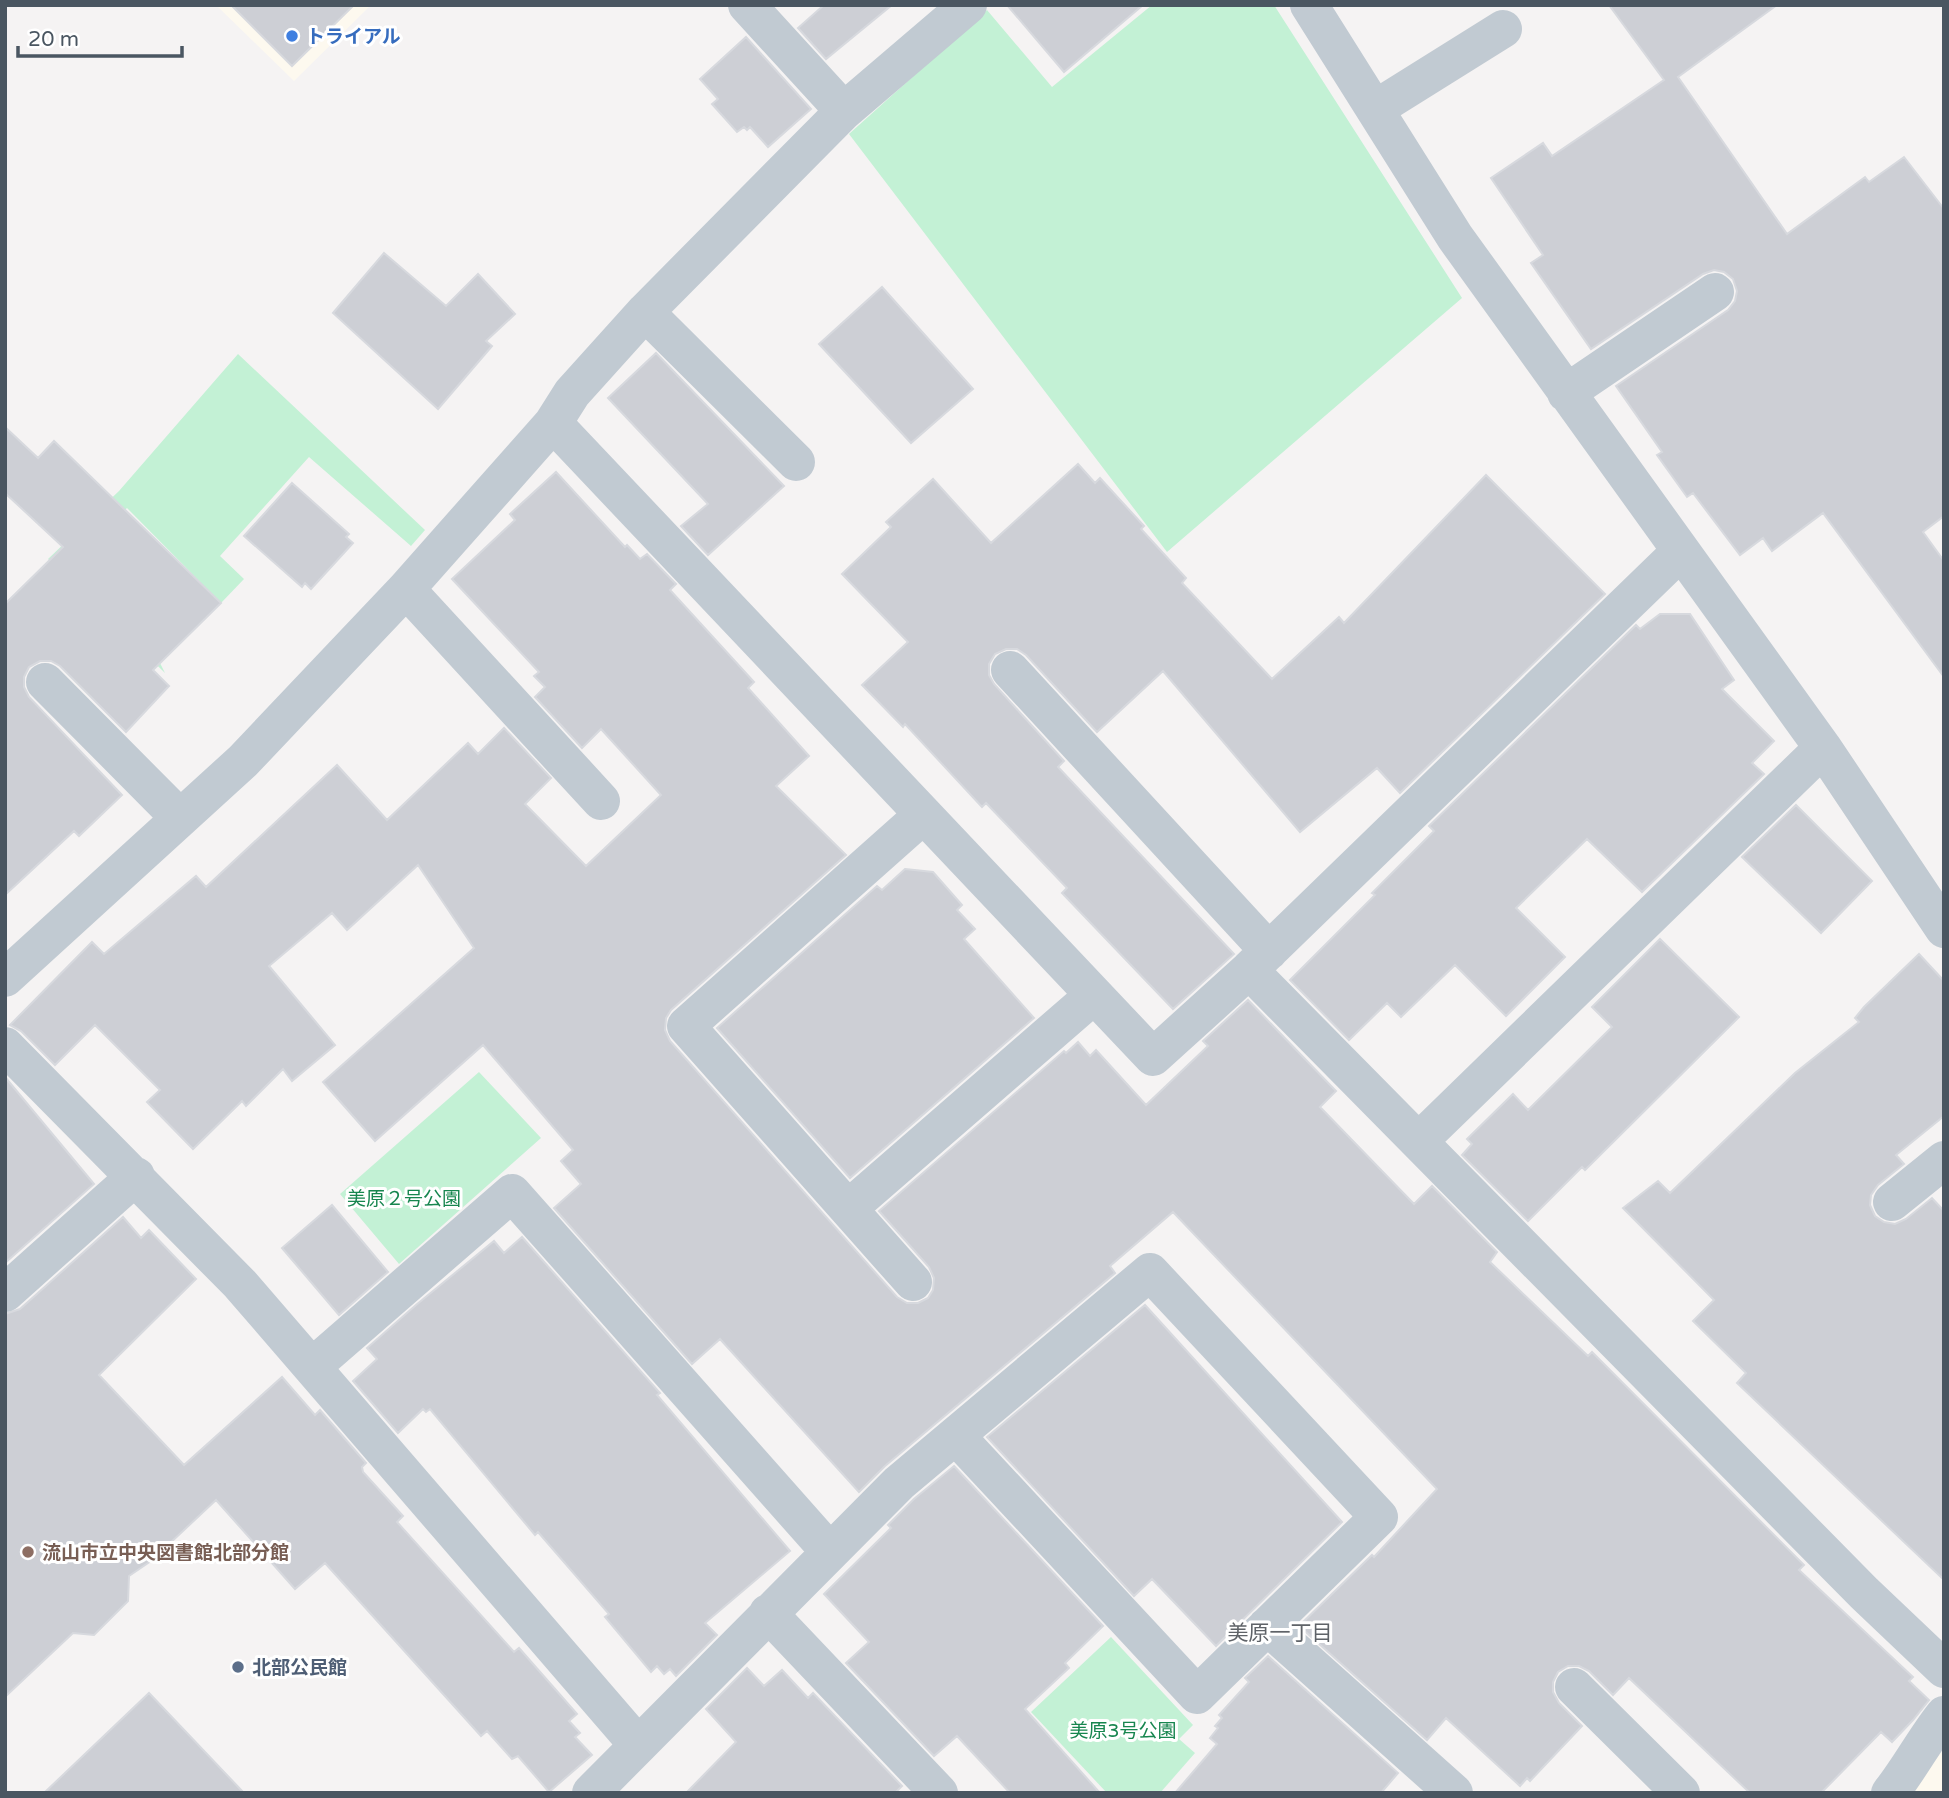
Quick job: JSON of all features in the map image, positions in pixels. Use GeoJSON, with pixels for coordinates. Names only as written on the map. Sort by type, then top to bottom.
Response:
{"type":"FeatureCollection","features":[{"type":"Feature","properties":{"kind":"street"},"geometry":{"type":"LineString","coordinates":[[747,5],[844,111]]}},
{"type":"Feature","properties":{"kind":"street"},"geometry":{"type":"LineString","coordinates":[[5,978],[178,817],[243,761],[406,589],[553,423],[572,393],[646,312],[844,111],[968,5]]}},
{"type":"Feature","properties":{"kind":"street"},"geometry":{"type":"LineString","coordinates":[[1309,5],[1455,237],[1823,748],[1944,929]]}},
{"type":"Feature","properties":{"kind":"street"},"geometry":{"type":"LineString","coordinates":[[1375,108],[1503,29]]}},
{"type":"Feature","properties":{"kind":"street"},"geometry":{"type":"LineString","coordinates":[[1566,393],[1715,292]]}},
{"type":"Feature","properties":{"kind":"street"},"geometry":{"type":"LineString","coordinates":[[646,312],[796,462]]}},
{"type":"Feature","properties":{"kind":"street"},"geometry":{"type":"LineString","coordinates":[[553,423],[922,816],[1153,1057],[1259,960],[1680,552]]}},
{"type":"Feature","properties":{"kind":"street"},"geometry":{"type":"LineString","coordinates":[[406,589],[601,800]]}},
{"type":"Feature","properties":{"kind":"street"},"geometry":{"type":"LineString","coordinates":[[1010,670],[1259,960],[1420,1140],[1845,1573],[1944,1669]]}},
{"type":"Feature","properties":{"kind":"street"},"geometry":{"type":"LineString","coordinates":[[45,682],[178,817]]}},
{"type":"Feature","properties":{"kind":"street"},"geometry":{"type":"LineString","coordinates":[[1420,1140],[1823,748]]}},
{"type":"Feature","properties":{"kind":"street"},"geometry":{"type":"LineString","coordinates":[[913,1282],[686,1026],[922,816]]}},
{"type":"Feature","properties":{"kind":"street"},"geometry":{"type":"LineString","coordinates":[[849,1208],[1093,996]]}},
{"type":"Feature","properties":{"kind":"street"},"geometry":{"type":"LineString","coordinates":[[5,1046],[240,1284],[638,1745]]}},
{"type":"Feature","properties":{"kind":"street"},"geometry":{"type":"LineString","coordinates":[[1892,1202],[1944,1160]]}},
{"type":"Feature","properties":{"kind":"street"},"geometry":{"type":"LineString","coordinates":[[5,1293],[136,1177]]}},
{"type":"Feature","properties":{"kind":"street"},"geometry":{"type":"LineString","coordinates":[[313,1366],[512,1193],[830,1551]]}},
{"type":"Feature","properties":{"kind":"street"},"geometry":{"type":"LineString","coordinates":[[591,1793],[899,1483],[1150,1272],[1379,1517],[1197,1695],[956,1436]]}},
{"type":"Feature","properties":{"kind":"street"},"geometry":{"type":"LineString","coordinates":[[768,1612],[939,1793]]}},
{"type":"Feature","properties":{"kind":"street"},"geometry":{"type":"LineString","coordinates":[[1267,1626],[1454,1793]]}},
{"type":"Feature","properties":{"kind":"street"},"geometry":{"type":"LineString","coordinates":[[1574,1687],[1681,1793]]}},
{"type":"Feature","properties":{"kind":"street"},"geometry":{"type":"LineString","coordinates":[[1890,1793],[1917,1759],[1928,1736],[1944,1715]]}},
{"type":"Feature","properties":{"kind":"shaded area","name":"トライアル"},"geometry":{"type":"Polygon","coordinates":[[[216,5],[371,5],[294,81],[216,5]]]}},
{"type":"Feature","properties":{"kind":"shaded area"},"geometry":{"type":"Polygon","coordinates":[[[1944,1749],[1944,1793],[1910,1793],[1944,1749]]]}},
{"type":"Feature","properties":{"kind":"green space"},"geometry":{"type":"Polygon","coordinates":[[[1152,5],[1274,5],[1462,298],[1167,552],[849,134],[987,10],[1052,87],[1152,5]]]}},
{"type":"Feature","properties":{"kind":"green space"},"geometry":{"type":"Polygon","coordinates":[[[238,354],[425,530],[411,546],[309,457],[220,556],[244,579],[221,603],[127,508],[67,567],[160,663],[165,673],[48,559],[119,491],[238,354]]]}},
{"type":"Feature","properties":{"kind":"green space","name":"美原２号公園"},"geometry":{"type":"Polygon","coordinates":[[[479,1072],[541,1138],[399,1264],[340,1194],[479,1072]]]}},
{"type":"Feature","properties":{"kind":"green space","name":"美原3号公園"},"geometry":{"type":"Polygon","coordinates":[[[1111,1637],[1193,1725],[1179,1739],[1195,1753],[1160,1793],[1107,1793],[1031,1712],[1111,1637]]]}},
{"type":"Feature","properties":{"kind":"building","name":"トライアル"},"geometry":{"type":"Polygon","coordinates":[[[231,5],[354,5],[292,66],[231,5]]]}},
{"type":"Feature","properties":{"kind":"building"},"geometry":{"type":"Polygon","coordinates":[[[824,5],[892,5],[826,59],[798,28],[824,5]]]}},
{"type":"Feature","properties":{"kind":"building"},"geometry":{"type":"Polygon","coordinates":[[[1007,5],[1143,5],[1064,72],[1007,5]]]}},
{"type":"Feature","properties":{"kind":"building"},"geometry":{"type":"Polygon","coordinates":[[[1609,5],[1777,5],[1678,77],[1787,234],[1865,177],[1869,182],[1904,157],[1944,209],[1944,516],[1923,532],[1944,561],[1944,677],[1823,513],[1772,551],[1763,538],[1740,555],[1693,493],[1687,497],[1657,455],[1662,452],[1616,386],[1728,310],[1735,301],[1737,291],[1733,279],[1724,272],[1714,270],[1703,274],[1591,349],[1531,263],[1543,255],[1491,178],[1543,143],[1552,156],[1664,80],[1609,5]]]}},
{"type":"Feature","properties":{"kind":"building"},"geometry":{"type":"Polygon","coordinates":[[[746,37],[811,109],[768,147],[750,127],[747,130],[744,127],[737,132],[712,104],[718,99],[700,79],[746,37]]]}},
{"type":"Feature","properties":{"kind":"building"},"geometry":{"type":"Polygon","coordinates":[[[384,253],[446,306],[478,274],[515,314],[486,341],[492,346],[438,409],[333,313],[384,253]]]}},
{"type":"Feature","properties":{"kind":"building"},"geometry":{"type":"Polygon","coordinates":[[[882,287],[973,389],[911,443],[819,344],[882,287]]]}},
{"type":"Feature","properties":{"kind":"building"},"geometry":{"type":"Polygon","coordinates":[[[656,353],[784,486],[708,555],[681,526],[708,504],[608,398],[656,353]]]}},
{"type":"Feature","properties":{"kind":"building"},"geometry":{"type":"Polygon","coordinates":[[[5,427],[38,458],[54,441],[221,603],[153,670],[169,686],[126,732],[60,666],[51,661],[40,661],[29,667],[24,677],[24,687],[29,697],[122,795],[79,836],[74,831],[5,895],[5,604],[63,547],[5,493],[5,427]]]}},
{"type":"Feature","properties":{"kind":"building"},"geometry":{"type":"Polygon","coordinates":[[[1078,464],[1095,483],[1100,478],[1144,526],[1141,529],[1186,578],[1182,583],[1272,679],[1339,617],[1344,623],[1486,475],[1605,594],[1400,793],[1377,768],[1300,832],[1163,671],[1097,732],[1026,655],[1017,649],[1006,649],[995,654],[989,664],[989,675],[994,684],[1064,761],[1058,767],[1234,954],[1173,1009],[1062,893],[1067,888],[986,803],[982,807],[905,724],[903,727],[862,685],[908,642],[842,574],[891,527],[886,522],[933,479],[991,543],[1078,464]]]}},
{"type":"Feature","properties":{"kind":"building"},"geometry":{"type":"Polygon","coordinates":[[[556,472],[625,547],[627,545],[640,559],[647,554],[676,584],[670,590],[754,682],[748,688],[809,756],[776,786],[846,855],[671,1010],[666,1018],[665,1030],[670,1041],[897,1297],[907,1303],[918,1303],[928,1298],[933,1290],[934,1278],[929,1267],[879,1211],[1064,1051],[1066,1053],[1078,1042],[1090,1056],[1096,1050],[1146,1105],[1208,1046],[1203,1041],[1248,1000],[1336,1091],[1320,1107],[1414,1204],[1432,1186],[1497,1252],[1490,1262],[1588,1356],[1592,1352],[1804,1565],[1799,1570],[1913,1677],[1909,1681],[1929,1700],[1913,1720],[1892,1742],[1881,1732],[1821,1793],[1750,1793],[1629,1678],[1613,1695],[1589,1671],[1579,1666],[1568,1666],[1558,1672],[1553,1682],[1553,1692],[1559,1703],[1582,1726],[1530,1781],[1527,1778],[1520,1786],[1446,1718],[1427,1740],[1299,1626],[1372,1555],[1374,1557],[1437,1489],[1173,1212],[1110,1266],[1115,1273],[885,1466],[859,1492],[720,1339],[692,1364],[554,1208],[581,1184],[561,1161],[573,1150],[483,1045],[375,1141],[323,1082],[474,948],[418,865],[347,930],[332,913],[269,966],[335,1045],[292,1081],[283,1069],[246,1106],[242,1101],[193,1149],[147,1102],[160,1090],[95,1025],[55,1065],[21,1031],[10,1025],[92,942],[104,954],[196,876],[206,887],[337,765],[387,820],[468,743],[478,754],[504,728],[551,778],[525,804],[586,866],[661,795],[601,729],[582,748],[535,697],[545,687],[534,676],[539,672],[452,579],[515,520],[510,514],[556,472]]]}},
{"type":"Feature","properties":{"kind":"building"},"geometry":{"type":"Polygon","coordinates":[[[292,483],[349,534],[346,537],[353,543],[311,589],[305,583],[302,587],[244,536],[292,483]]]}},
{"type":"Feature","properties":{"kind":"building"},"geometry":{"type":"Polygon","coordinates":[[[1660,614],[1690,614],[1734,680],[1722,689],[1774,741],[1752,763],[1764,774],[1642,892],[1587,839],[1516,908],[1565,957],[1506,1016],[1455,965],[1401,1017],[1387,1003],[1349,1040],[1290,980],[1434,831],[1429,826],[1636,625],[1640,629],[1660,614]]]}},
{"type":"Feature","properties":{"kind":"building"},"geometry":{"type":"Polygon","coordinates":[[[1796,805],[1872,881],[1821,933],[1742,857],[1796,805]]]}},
{"type":"Feature","properties":{"kind":"building"},"geometry":{"type":"Polygon","coordinates":[[[905,869],[933,872],[962,905],[957,910],[975,929],[964,939],[1034,1018],[850,1178],[717,1028],[877,886],[882,890],[905,869]]]}},
{"type":"Feature","properties":{"kind":"building"},"geometry":{"type":"Polygon","coordinates":[[[1660,939],[1739,1017],[1585,1170],[1582,1167],[1528,1221],[1462,1155],[1472,1144],[1467,1139],[1513,1094],[1528,1110],[1612,1027],[1592,1007],[1660,939]]]}},
{"type":"Feature","properties":{"kind":"building"},"geometry":{"type":"Polygon","coordinates":[[[1919,954],[1944,981],[1944,1116],[1896,1155],[1904,1164],[1878,1185],[1871,1195],[1870,1205],[1875,1216],[1884,1222],[1895,1224],[1906,1219],[1932,1198],[1944,1211],[1944,1580],[1737,1383],[1746,1373],[1693,1321],[1714,1300],[1623,1208],[1658,1181],[1670,1193],[1795,1073],[1859,1022],[1855,1018],[1864,1007],[1919,954]]]}},
{"type":"Feature","properties":{"kind":"building"},"geometry":{"type":"Polygon","coordinates":[[[5,1077],[94,1184],[5,1263],[5,1077]]]}},
{"type":"Feature","properties":{"kind":"building"},"geometry":{"type":"Polygon","coordinates":[[[332,1205],[388,1272],[339,1315],[282,1248],[332,1205]]]}},
{"type":"Feature","properties":{"kind":"building"},"geometry":{"type":"Polygon","coordinates":[[[123,1217],[141,1238],[149,1230],[196,1279],[99,1375],[184,1465],[282,1377],[315,1415],[320,1410],[366,1463],[362,1467],[363,1472],[403,1516],[397,1522],[514,1652],[519,1648],[577,1714],[569,1721],[580,1733],[575,1737],[592,1755],[549,1792],[518,1756],[512,1759],[487,1731],[481,1736],[325,1563],[295,1589],[216,1500],[151,1561],[129,1576],[128,1601],[94,1635],[73,1633],[5,1697],[5,1314],[20,1309],[123,1217]]]}},
{"type":"Feature","properties":{"kind":"building"},"geometry":{"type":"Polygon","coordinates":[[[522,1237],[660,1393],[657,1395],[790,1551],[705,1623],[717,1635],[676,1676],[670,1669],[664,1674],[657,1666],[651,1672],[605,1617],[609,1614],[538,1532],[535,1535],[430,1409],[426,1412],[423,1409],[398,1433],[353,1381],[377,1359],[367,1348],[416,1305],[494,1241],[504,1253],[522,1237]]]}},
{"type":"Feature","properties":{"kind":"building"},"geometry":{"type":"Polygon","coordinates":[[[1145,1305],[1342,1522],[1216,1646],[1152,1579],[1134,1596],[987,1437],[1145,1305]]]}},
{"type":"Feature","properties":{"kind":"building"},"geometry":{"type":"Polygon","coordinates":[[[954,1466],[1103,1626],[1065,1663],[1069,1668],[1025,1709],[1100,1793],[1010,1793],[957,1736],[934,1756],[846,1663],[869,1642],[824,1594],[891,1528],[888,1525],[914,1499],[954,1466]]]}},
{"type":"Feature","properties":{"kind":"building"},"geometry":{"type":"Polygon","coordinates":[[[1268,1656],[1398,1773],[1381,1793],[1175,1793],[1217,1744],[1210,1738],[1222,1718],[1219,1715],[1249,1682],[1245,1678],[1268,1656]]]}},
{"type":"Feature","properties":{"kind":"building"},"geometry":{"type":"Polygon","coordinates":[[[747,1668],[764,1686],[782,1670],[808,1698],[813,1693],[902,1786],[895,1793],[686,1793],[736,1742],[706,1709],[747,1668]]]}},
{"type":"Feature","properties":{"kind":"building"},"geometry":{"type":"Polygon","coordinates":[[[149,1693],[244,1793],[44,1793],[149,1693]]]}},
{"type":"Feature","properties":{"kind":"place","name":"トライアル"},"geometry":{"type":"Point","coordinates":[292,36]}},
{"type":"Feature","properties":{"kind":"place","name":"流山市立中央図書館北部分館"},"geometry":{"type":"Point","coordinates":[28,1552]}},
{"type":"Feature","properties":{"kind":"place","name":"北部公民館"},"geometry":{"type":"Point","coordinates":[238,1667]}},
{"type":"Feature","properties":{"kind":"district","name":"美原一丁目"},"geometry":{"type":"Point","coordinates":[1280,1633]}}]}
